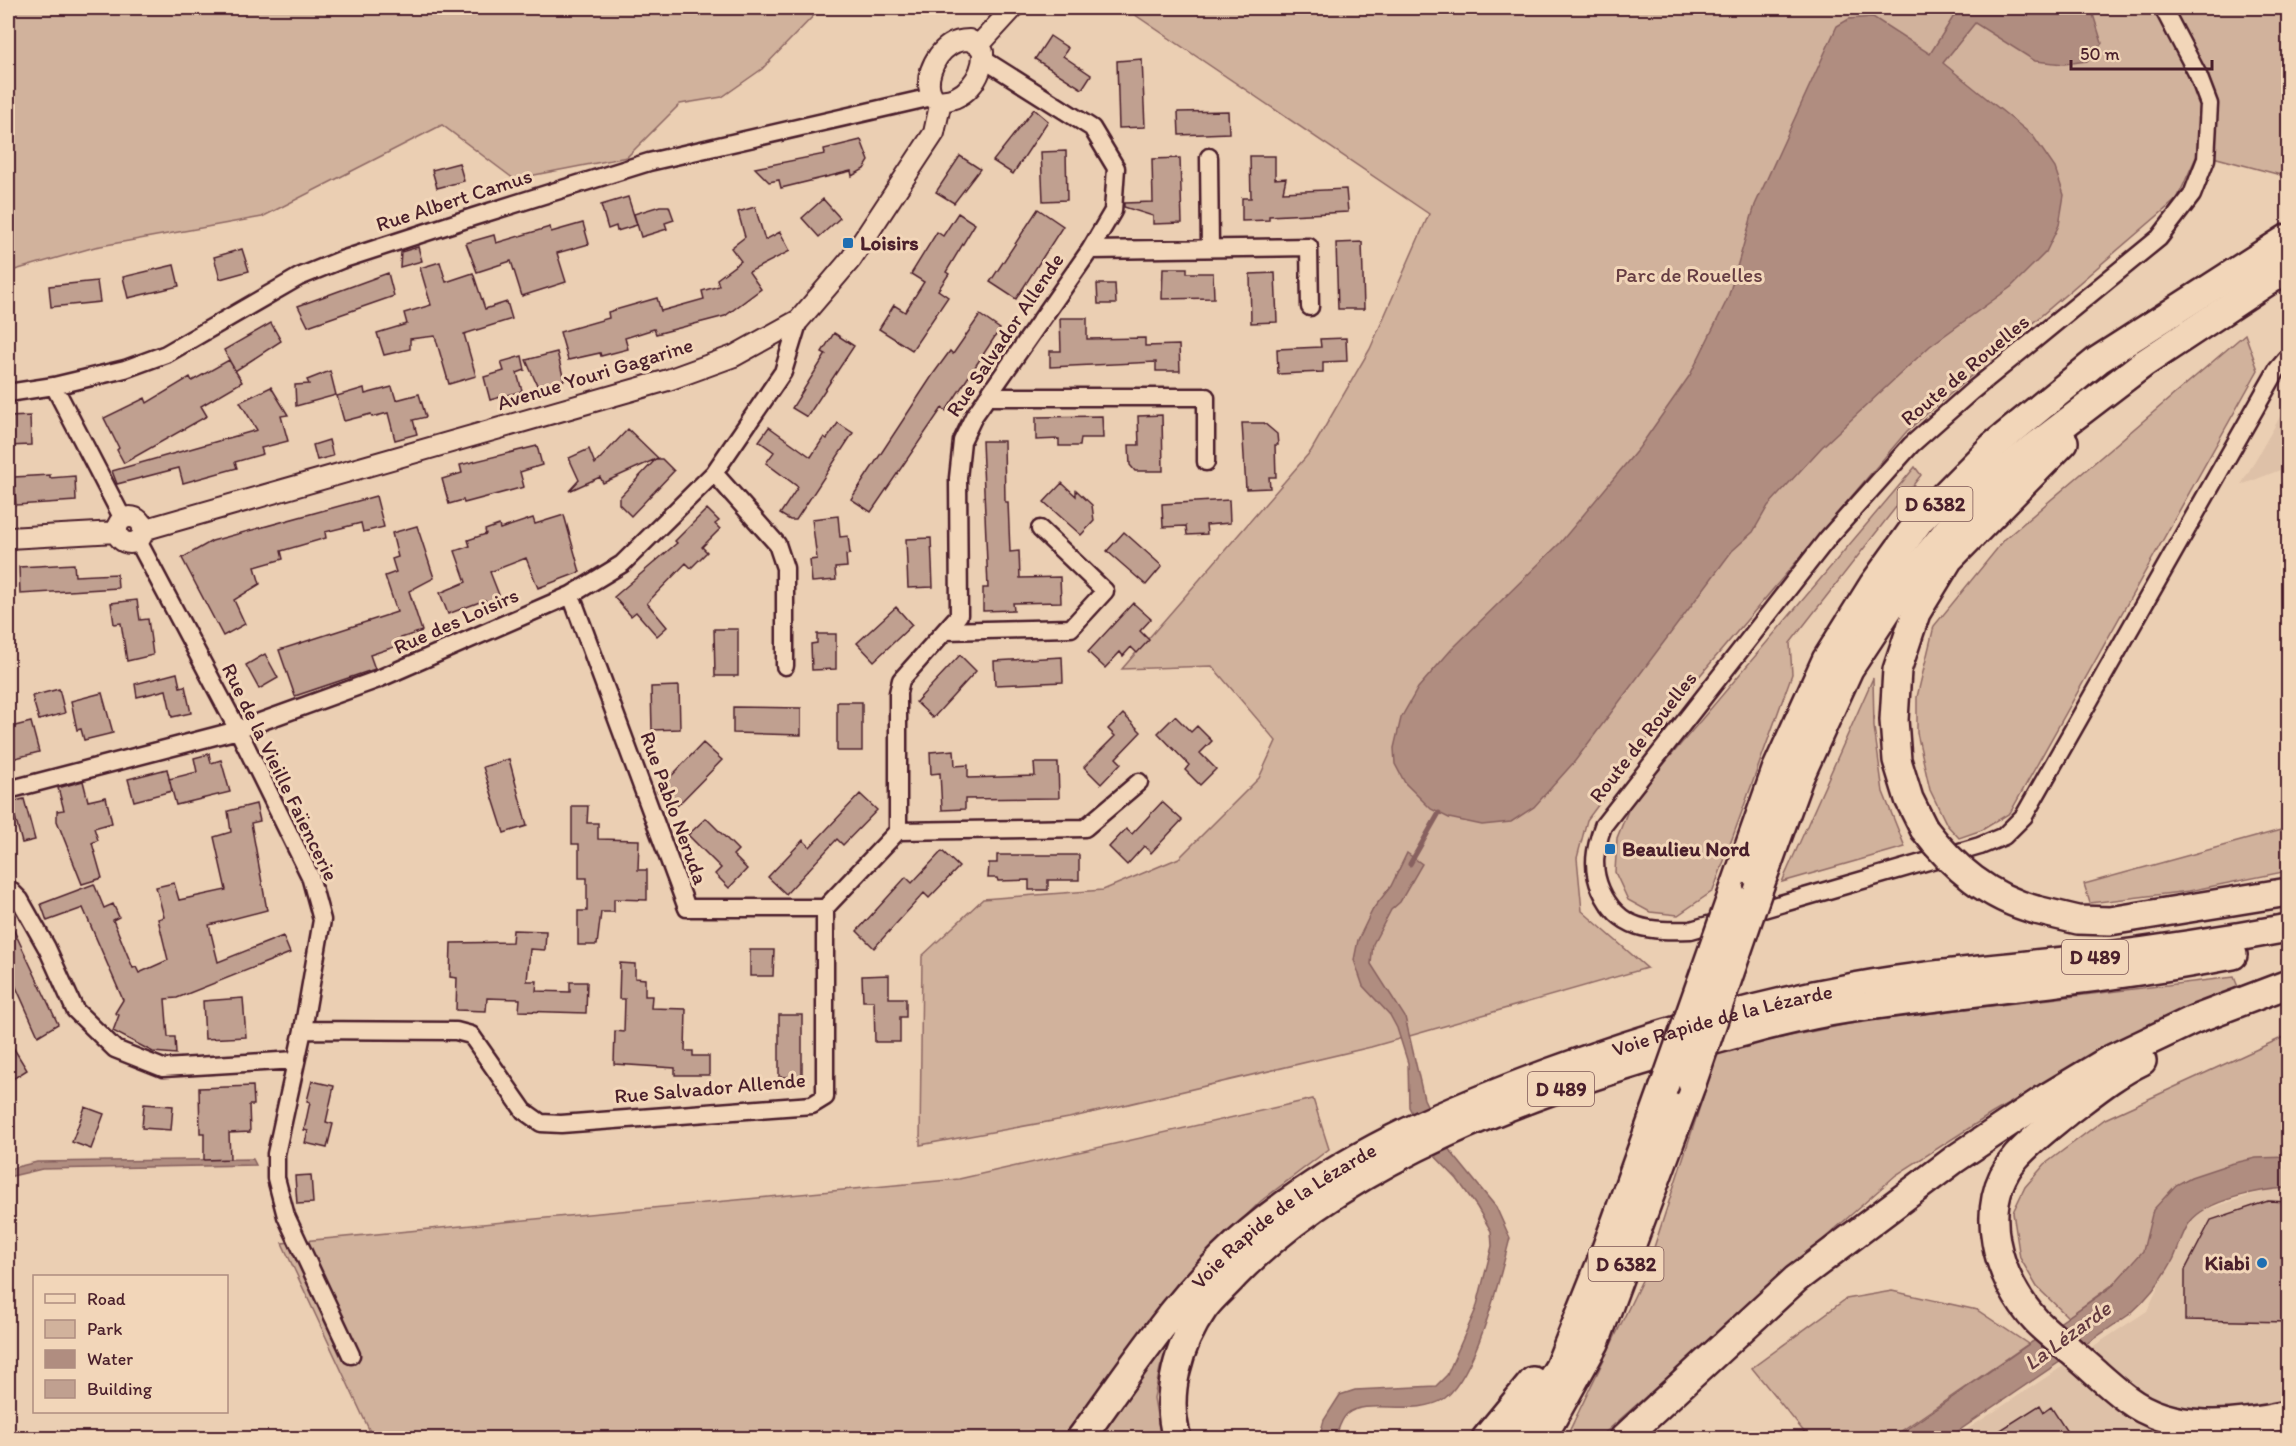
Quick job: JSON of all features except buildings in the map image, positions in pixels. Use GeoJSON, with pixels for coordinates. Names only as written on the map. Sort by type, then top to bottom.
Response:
{"type":"FeatureCollection","features":[{"type":"Feature","properties":{"kind":"highway","name":"D 6382"},"geometry":{"type":"LineString","coordinates":[[1515,1438],[1559,1367],[1603,1257],[1776,770],[1826,660],[1873,585],[1920,520],[1993,446],[2098,360],[2289,238]]}},
{"type":"Feature","properties":{"kind":"highway","name":"D 6382"},"geometry":{"type":"LineString","coordinates":[[1542,1438],[1595,1343],[1692,1083],[1799,778],[1849,669],[1910,578],[1952,525],[2007,468],[2135,370],[2289,268]]}},
{"type":"Feature","properties":{"kind":"highway"},"geometry":{"type":"LineString","coordinates":[[2289,286],[2135,370],[1949,559],[1916,613],[1897,670],[1894,720],[1897,760],[1909,799],[1924,829],[1946,857],[1970,879],[2001,897],[2036,910],[2078,920],[2110,921],[2289,892]]}},
{"type":"Feature","properties":{"kind":"highway","name":"Voie Rapide de la Lézarde"},"geometry":{"type":"LineString","coordinates":[[1081,1438],[1161,1329],[1206,1275],[1247,1234],[1301,1192],[1360,1154],[1421,1124],[1625,1045],[1758,1006],[1857,986],[2117,954],[2289,928]]}},
{"type":"Feature","properties":{"kind":"highway","name":"Voie Rapide de la Lézarde"},"geometry":{"type":"LineString","coordinates":[[1177,1438],[1171,1418],[1175,1368],[1204,1308],[1264,1245],[1342,1189],[1457,1127],[1624,1066],[1760,1027],[1845,1009],[2110,977],[2289,945]]}},
{"type":"Feature","properties":{"kind":"highway"},"geometry":{"type":"LineString","coordinates":[[1624,1438],[1796,1279],[1955,1159],[2049,1096],[2109,1060],[2193,1020],[2289,984]]}},
{"type":"Feature","properties":{"kind":"highway"},"geometry":{"type":"LineString","coordinates":[[2289,990],[2134,1065],[2058,1120],[2015,1158],[2004,1175],[1996,1200],[1994,1221],[1995,1240],[2014,1290],[2037,1322],[2128,1400],[2169,1420],[2205,1425],[2289,1415]]}},
{"type":"Feature","properties":{"kind":"highway"},"geometry":{"type":"LineString","coordinates":[[1486,1438],[1530,1386],[1603,1257]]}},
{"type":"Feature","properties":{"kind":"street"},"geometry":{"type":"LineString","coordinates":[[981,52],[969,40],[950,45],[940,54],[928,83],[937,99],[960,96],[968,89],[978,76],[981,52],[1013,8]]}},
{"type":"Feature","properties":{"kind":"street","name":"Route de Rouelles"},"geometry":{"type":"LineString","coordinates":[[2163,8],[2198,75],[2209,104],[2206,159],[2192,195],[2159,238],[1972,391],[1911,445],[1828,538],[1603,826],[1595,847],[1595,864],[1597,882],[1612,912],[1639,927],[1664,931],[1691,930],[1969,849],[2004,836],[2024,816],[2277,370],[2289,357]]}},
{"type":"Feature","properties":{"kind":"street","name":"Rue Salvador Allende"},"geometry":{"type":"LineString","coordinates":[[898,831],[898,693],[901,680],[959,615],[958,478],[962,441],[987,397],[1090,250],[1113,211],[1116,168],[1092,128],[981,52]]}},
{"type":"Feature","properties":{"kind":"street","name":"Avenue Youri Gagarine"},"geometry":{"type":"LineString","coordinates":[[140,535],[668,380],[734,356],[799,320],[851,259],[934,134],[937,99]]}},
{"type":"Feature","properties":{"kind":"street","name":"Rue Albert Camus"},"geometry":{"type":"LineString","coordinates":[[8,393],[54,386],[125,369],[166,354],[299,277],[341,260],[649,162],[937,99]]}},
{"type":"Feature","properties":{"kind":"street"},"geometry":{"type":"LineString","coordinates":[[1209,157],[1210,248]]}},
{"type":"Feature","properties":{"kind":"street"},"geometry":{"type":"LineString","coordinates":[[1090,250],[1309,247],[1310,307]]}},
{"type":"Feature","properties":{"kind":"street","name":"Rue des Loisirs"},"geometry":{"type":"LineString","coordinates":[[8,790],[238,730],[376,680],[571,595],[622,564],[714,473],[783,372],[799,320]]}},
{"type":"Feature","properties":{"kind":"street"},"geometry":{"type":"LineString","coordinates":[[54,386],[120,525],[124,543],[140,535]]}},
{"type":"Feature","properties":{"kind":"street"},"geometry":{"type":"LineString","coordinates":[[987,397],[1206,397],[1206,462]]}},
{"type":"Feature","properties":{"kind":"street"},"geometry":{"type":"LineString","coordinates":[[714,473],[777,544],[785,568],[785,666]]}},
{"type":"Feature","properties":{"kind":"street"},"geometry":{"type":"LineString","coordinates":[[8,538],[120,525]]}},
{"type":"Feature","properties":{"kind":"street"},"geometry":{"type":"LineString","coordinates":[[945,631],[1071,628],[1105,591],[1040,529]]}},
{"type":"Feature","properties":{"kind":"street","name":"Rue de la Vieille Faïencerie"},"geometry":{"type":"LineString","coordinates":[[140,535],[309,876],[322,921],[303,1030],[276,1154],[276,1178],[286,1216],[351,1355]]}},
{"type":"Feature","properties":{"kind":"street","name":"Rue Pablo Neruda"},"geometry":{"type":"LineString","coordinates":[[571,595],[687,908],[825,908]]}},
{"type":"Feature","properties":{"kind":"street"},"geometry":{"type":"LineString","coordinates":[[825,908],[898,831],[1085,828],[1139,782]]}},
{"type":"Feature","properties":{"kind":"street"},"geometry":{"type":"LineString","coordinates":[[8,888],[20,900],[47,948],[75,1010],[115,1048],[163,1068],[296,1060]]}},
{"type":"Feature","properties":{"kind":"street","name":"Rue Salvador Allende"},"geometry":{"type":"LineString","coordinates":[[303,1030],[456,1031],[471,1035],[524,1111],[541,1123],[561,1124],[812,1104],[825,1097],[825,908]]}},
{"type":"Feature","properties":{"kind":"shaded area"},"geometry":{"type":"Polygon","coordinates":[[[2288,403],[2288,467],[2241,485],[2288,403]]]}},
{"type":"Feature","properties":{"kind":"shaded area","name":"La Lézarde"},"geometry":{"type":"Polygon","coordinates":[[[2280,1186],[2288,1187],[2288,1438],[1954,1438],[2147,1311],[2192,1214],[2280,1186]]]}},
{"type":"Feature","properties":{"kind":"green space"},"geometry":{"type":"Polygon","coordinates":[[[8,8],[821,8],[762,69],[722,97],[680,104],[627,157],[514,179],[442,125],[262,217],[95,247],[8,272],[8,8]]]}},
{"type":"Feature","properties":{"kind":"green space","name":"Parc de Rouelles"},"geometry":{"type":"Polygon","coordinates":[[[1125,8],[2288,8],[2288,177],[2198,153],[2177,199],[1907,431],[1653,731],[1587,820],[1577,858],[1582,911],[1647,968],[1371,1047],[1069,1118],[920,1145],[922,956],[983,899],[1103,890],[1179,858],[1259,778],[1276,741],[1212,666],[1122,669],[1311,451],[1370,349],[1429,214],[1125,8]]]}},
{"type":"Feature","properties":{"kind":"green space"},"geometry":{"type":"Polygon","coordinates":[[[2245,334],[2258,370],[2010,813],[1982,830],[1959,838],[1947,825],[1930,790],[1917,733],[1917,697],[1934,626],[2005,539],[2245,334]]]}},
{"type":"Feature","properties":{"kind":"green space"},"geometry":{"type":"Polygon","coordinates":[[[1915,467],[1921,475],[1790,643],[1792,674],[1713,891],[1678,915],[1650,912],[1628,900],[1615,872],[1617,838],[1631,803],[1915,467]]]}},
{"type":"Feature","properties":{"kind":"green space"},"geometry":{"type":"Polygon","coordinates":[[[1873,678],[1874,727],[1883,792],[1905,847],[1782,882],[1873,678]]]}},
{"type":"Feature","properties":{"kind":"green space"},"geometry":{"type":"Polygon","coordinates":[[[2288,828],[2288,871],[2189,891],[2090,903],[2084,884],[2288,828]]]}},
{"type":"Feature","properties":{"kind":"green space"},"geometry":{"type":"Polygon","coordinates":[[[2234,977],[2238,987],[2121,1038],[1991,1114],[1896,1175],[1599,1438],[1566,1438],[1646,1272],[1718,1051],[1858,1022],[2234,977]]]}},
{"type":"Feature","properties":{"kind":"green space"},"geometry":{"type":"Polygon","coordinates":[[[2288,1035],[2288,1170],[2194,1199],[2123,1277],[2068,1317],[2037,1287],[2020,1258],[2013,1212],[2025,1187],[2045,1164],[2105,1119],[2288,1035]]]}},
{"type":"Feature","properties":{"kind":"green space"},"geometry":{"type":"Polygon","coordinates":[[[1313,1099],[1329,1149],[1261,1201],[1176,1285],[1062,1438],[373,1438],[282,1243],[959,1179],[1313,1099]]]}},
{"type":"Feature","properties":{"kind":"green space"},"geometry":{"type":"Polygon","coordinates":[[[1892,1291],[1977,1310],[2028,1344],[1891,1438],[1809,1438],[1752,1368],[1846,1299],[1892,1291]]]}},
{"type":"Feature","properties":{"kind":"green space"},"geometry":{"type":"Polygon","coordinates":[[[1179,1321],[1160,1368],[1154,1398],[1161,1438],[1093,1438],[1179,1321]]]}},
{"type":"Feature","properties":{"kind":"water"},"geometry":{"type":"Polygon","coordinates":[[[1952,8],[2091,8],[2102,43],[2087,61],[2064,64],[2035,61],[1975,23],[1943,63],[2033,136],[2055,168],[2064,195],[2059,225],[2046,252],[2011,287],[1930,346],[1822,447],[1768,506],[1753,532],[1732,551],[1575,761],[1534,807],[1511,822],[1482,825],[1449,818],[1431,809],[1405,783],[1395,764],[1394,748],[1401,718],[1418,688],[1451,650],[1560,543],[1639,448],[1690,375],[1728,298],[1755,205],[1837,26],[1849,19],[1873,17],[1930,54],[1957,11],[1952,8]]]}},
{"type":"Feature","properties":{"kind":"water"},"geometry":{"type":"Polygon","coordinates":[[[1407,853],[1422,864],[1400,902],[1391,910],[1373,944],[1371,964],[1405,1017],[1424,1099],[1447,1147],[1496,1207],[1510,1238],[1486,1323],[1477,1347],[1457,1386],[1445,1398],[1421,1407],[1356,1409],[1345,1416],[1335,1438],[1319,1438],[1324,1420],[1340,1395],[1355,1390],[1436,1386],[1447,1375],[1476,1309],[1492,1246],[1491,1231],[1477,1207],[1457,1179],[1432,1153],[1409,1107],[1408,1063],[1397,1028],[1390,1015],[1363,986],[1354,960],[1358,940],[1373,909],[1391,886],[1407,853]]]}},
{"type":"Feature","properties":{"kind":"water"},"geometry":{"type":"Polygon","coordinates":[[[2288,1157],[2288,1188],[2235,1197],[2198,1214],[2187,1226],[2164,1275],[2130,1314],[1948,1438],[1894,1438],[2111,1287],[2143,1251],[2153,1210],[2176,1185],[2191,1177],[2230,1164],[2256,1158],[2288,1157]]]}},
{"type":"Feature","properties":{"kind":"water"},"geometry":{"type":"Polygon","coordinates":[[[253,1159],[256,1165],[42,1169],[8,1177],[8,1169],[37,1162],[253,1159]]]}},
{"type":"Feature","properties":{"kind":"waterway"},"geometry":{"type":"LineString","coordinates":[[1410,864],[1439,813]]}},
{"type":"Feature","properties":{"kind":"place","name":"Loisirs"},"geometry":{"type":"Point","coordinates":[848,243]}},
{"type":"Feature","properties":{"kind":"place","name":"Beaulieu Nord"},"geometry":{"type":"Point","coordinates":[1610,849]}},
{"type":"Feature","properties":{"kind":"place","name":"Kiabi"},"geometry":{"type":"Point","coordinates":[2262,1263]}}]}
